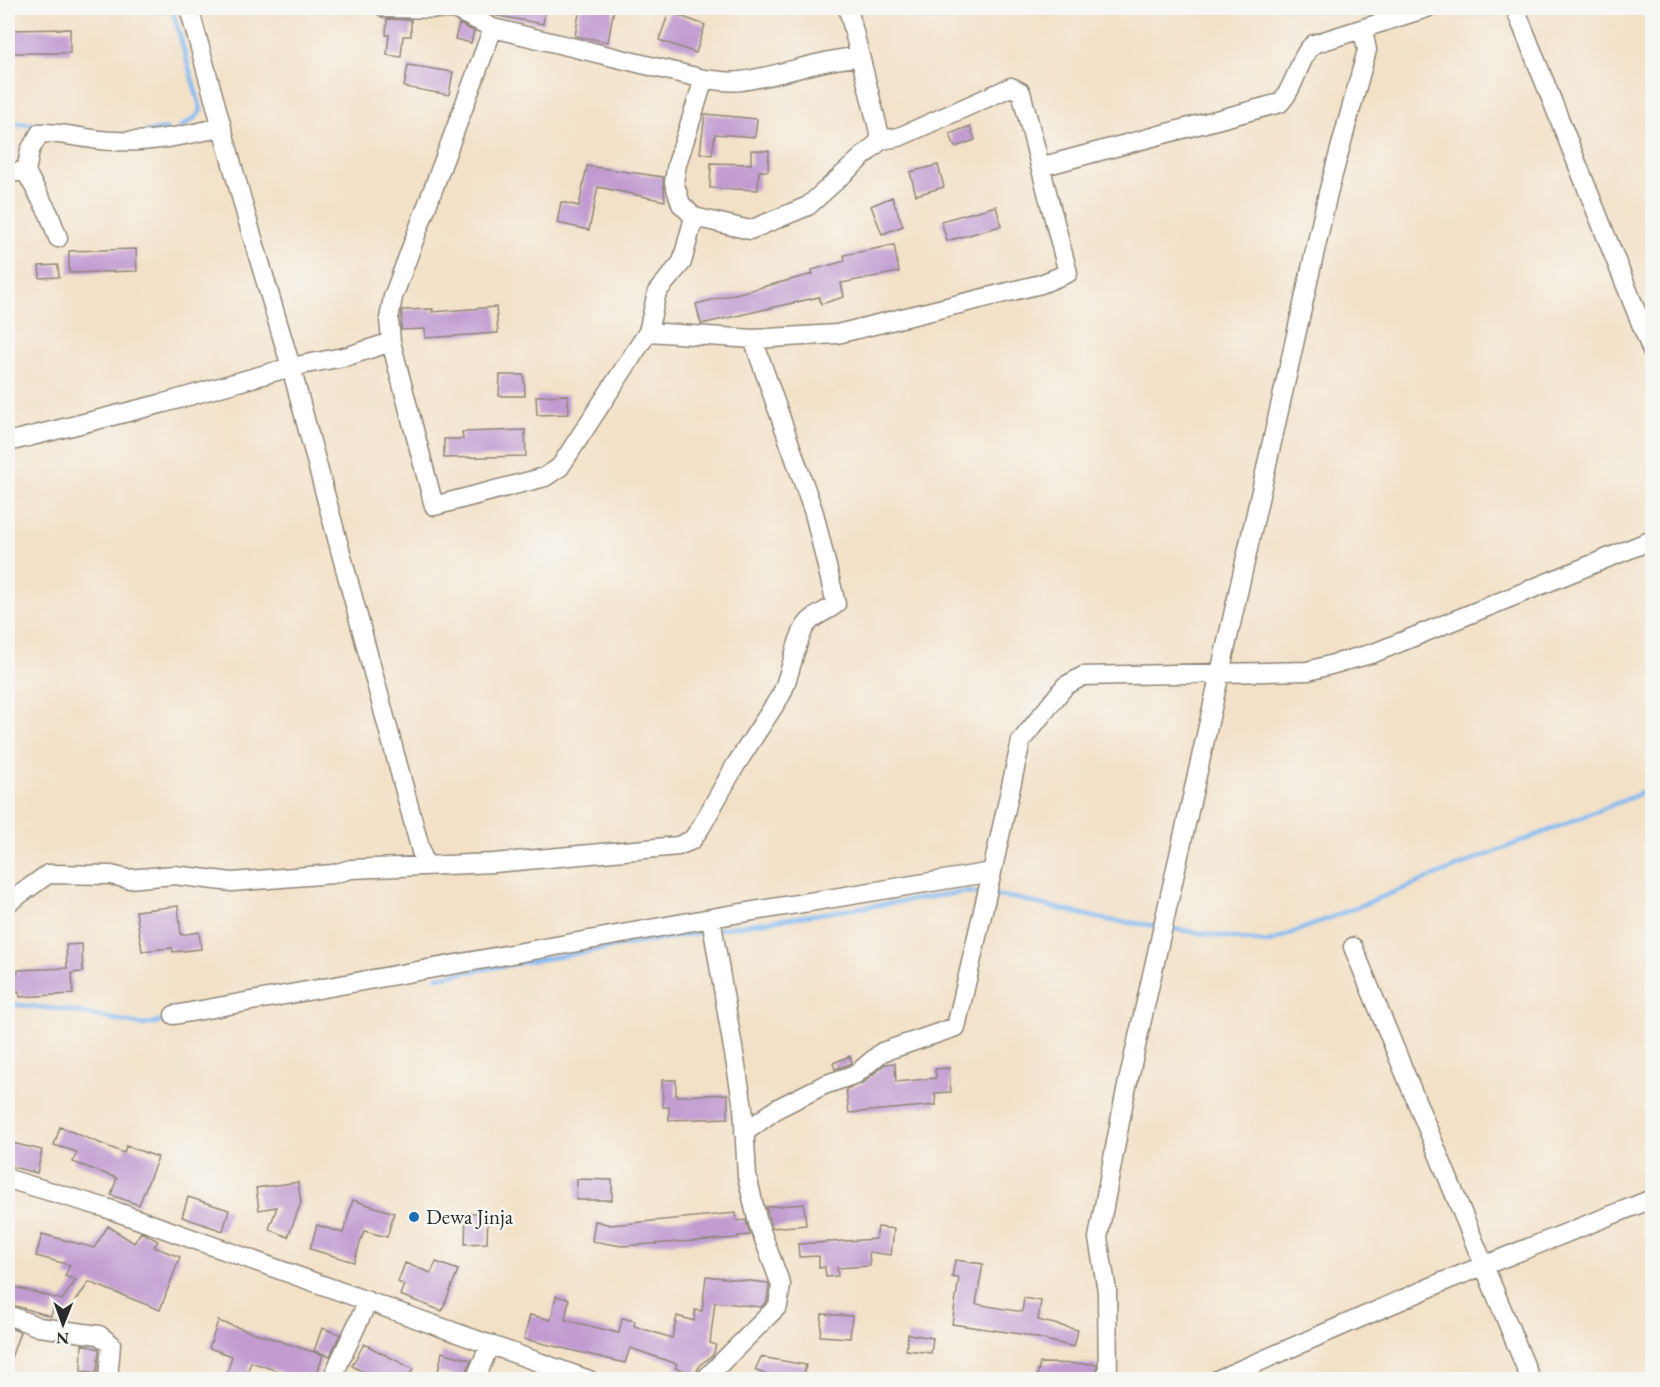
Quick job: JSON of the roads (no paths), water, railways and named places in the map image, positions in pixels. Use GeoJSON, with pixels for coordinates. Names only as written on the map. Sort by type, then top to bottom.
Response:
{"type":"FeatureCollection","features":[{"type":"Feature","properties":{"kind":"street"},"geometry":{"type":"LineString","coordinates":[[189,8],[291,367],[425,866]]}},
{"type":"Feature","properties":{"kind":"street"},"geometry":{"type":"LineString","coordinates":[[385,8],[454,9],[493,28],[704,80],[739,81],[807,68],[839,58],[860,57]]}},
{"type":"Feature","properties":{"kind":"street"},"geometry":{"type":"LineString","coordinates":[[848,8],[881,140]]}},
{"type":"Feature","properties":{"kind":"street"},"geometry":{"type":"LineString","coordinates":[[1040,167],[1280,103],[1294,84],[1310,47],[1427,8]]}},
{"type":"Feature","properties":{"kind":"street"},"geometry":{"type":"LineString","coordinates":[[1515,8],[1653,351]]}},
{"type":"Feature","properties":{"kind":"street"},"geometry":{"type":"LineString","coordinates":[[493,28],[393,297],[389,319],[391,342],[434,506],[545,477],[560,467],[648,332],[657,292],[682,262],[694,218]]}},
{"type":"Feature","properties":{"kind":"street"},"geometry":{"type":"LineString","coordinates":[[1108,1380],[1107,1292],[1098,1238],[1125,1095],[1328,193],[1366,50],[1363,30]]}},
{"type":"Feature","properties":{"kind":"street"},"geometry":{"type":"LineString","coordinates":[[648,332],[753,339],[837,334],[1041,284],[1068,273],[1021,92],[1011,87],[899,136],[881,140],[808,206],[750,230],[694,218],[681,204],[674,182],[677,164],[704,80]]}},
{"type":"Feature","properties":{"kind":"street"},"geometry":{"type":"LineString","coordinates":[[58,238],[49,214],[26,172],[30,150],[40,133],[57,132],[114,142],[185,135],[222,127]]}},
{"type":"Feature","properties":{"kind":"street"},"geometry":{"type":"LineString","coordinates":[[8,172],[26,172]]}},
{"type":"Feature","properties":{"kind":"street"},"geometry":{"type":"LineString","coordinates":[[8,903],[48,874],[111,875],[128,879],[174,875],[232,882],[333,874],[351,869],[663,850],[692,840],[785,687],[803,630],[810,620],[836,604],[814,513],[753,339]]}},
{"type":"Feature","properties":{"kind":"street"},"geometry":{"type":"LineString","coordinates":[[8,442],[164,404],[291,367],[348,356],[391,342]]}},
{"type":"Feature","properties":{"kind":"street"},"geometry":{"type":"LineString","coordinates":[[744,1133],[778,1108],[824,1085],[856,1074],[882,1052],[956,1027],[1020,741],[1065,686],[1083,676],[1308,671],[1374,653],[1653,540]]}},
{"type":"Feature","properties":{"kind":"street"},"geometry":{"type":"LineString","coordinates":[[174,1016],[711,918],[992,872]]}},
{"type":"Feature","properties":{"kind":"street"},"geometry":{"type":"LineString","coordinates":[[704,1380],[778,1306],[781,1285],[758,1222],[747,1176],[743,1107],[711,918]]}},
{"type":"Feature","properties":{"kind":"street"},"geometry":{"type":"LineString","coordinates":[[1353,946],[1532,1380]]}},
{"type":"Feature","properties":{"kind":"street"},"geometry":{"type":"LineString","coordinates":[[8,1179],[106,1208],[589,1380]]}},
{"type":"Feature","properties":{"kind":"street"},"geometry":{"type":"LineString","coordinates":[[1217,1380],[1445,1281],[1653,1198]]}},
{"type":"Feature","properties":{"kind":"street"},"geometry":{"type":"LineString","coordinates":[[331,1380],[368,1301]]}},
{"type":"Feature","properties":{"kind":"street"},"geometry":{"type":"LineString","coordinates":[[8,1316],[39,1327],[99,1335],[111,1344],[108,1380]]}},
{"type":"Feature","properties":{"kind":"street"},"geometry":{"type":"LineString","coordinates":[[475,1380],[490,1344]]}},
{"type":"Feature","properties":{"kind":"waterway"},"geometry":{"type":"LineString","coordinates":[[172,8],[201,110],[195,118],[179,128]]}},
{"type":"Feature","properties":{"kind":"waterway"},"geometry":{"type":"LineString","coordinates":[[8,123],[45,125]]}},
{"type":"Feature","properties":{"kind":"waterway"},"geometry":{"type":"LineString","coordinates":[[146,132],[167,129]]}},
{"type":"Feature","properties":{"kind":"waterway"},"geometry":{"type":"LineString","coordinates":[[1167,928],[1267,943],[1652,789]]}},
{"type":"Feature","properties":{"kind":"waterway"},"geometry":{"type":"LineString","coordinates":[[718,929],[965,892],[982,894]]}},
{"type":"Feature","properties":{"kind":"waterway"},"geometry":{"type":"LineString","coordinates":[[991,895],[1014,898],[1107,920],[1159,926]]}},
{"type":"Feature","properties":{"kind":"waterway"},"geometry":{"type":"LineString","coordinates":[[437,977],[709,931]]}},
{"type":"Feature","properties":{"kind":"waterway"},"geometry":{"type":"LineString","coordinates":[[8,1004],[67,1010],[142,1025],[171,1020]]}},
{"type":"Feature","properties":{"kind":"place","name":"Dewa Jinja"},"geometry":{"type":"Point","coordinates":[414,1217]}}]}
